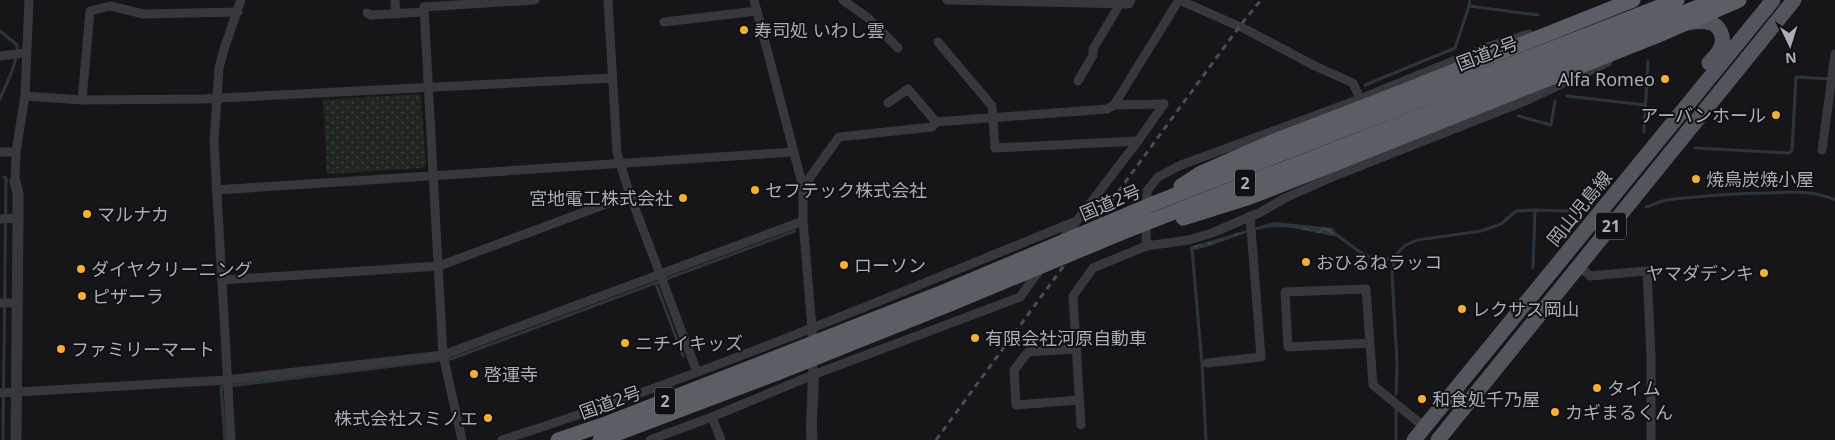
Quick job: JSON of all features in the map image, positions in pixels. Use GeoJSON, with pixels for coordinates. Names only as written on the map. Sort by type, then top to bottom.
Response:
{"type":"FeatureCollection","features":[{"type":"Feature","properties":{"kind":"highway"},"geometry":{"type":"LineString","coordinates":[[1155,203],[1201,173],[1267,144],[1632,0]]}},
{"type":"Feature","properties":{"kind":"highway","name":"国道2号"},"geometry":{"type":"LineString","coordinates":[[600,440],[694,406],[774,366],[1155,203],[1678,0]]}},
{"type":"Feature","properties":{"kind":"highway","name":"国道2号"},"geometry":{"type":"LineString","coordinates":[[558,440],[950,304],[1128,230],[1716,0]]}},
{"type":"Feature","properties":{"kind":"highway"},"geometry":{"type":"LineString","coordinates":[[1128,230],[1172,221],[1250,197],[1656,36],[1739,0]]}},
{"type":"Feature","properties":{"kind":"highway"},"geometry":{"type":"LineString","coordinates":[[626,440],[694,406]]}},
{"type":"Feature","properties":{"kind":"main road","name":"岡山児島線"},"geometry":{"type":"LineString","coordinates":[[1414,440],[1773,0]]}},
{"type":"Feature","properties":{"kind":"main road","name":"岡山児島線"},"geometry":{"type":"LineString","coordinates":[[1438,440],[1794,0]]}},
{"type":"Feature","properties":{"kind":"main road"},"geometry":{"type":"LineString","coordinates":[[1784,12],[1800,0]]}},
{"type":"Feature","properties":{"kind":"main road"},"geometry":{"type":"LineString","coordinates":[[1681,24],[1712,23],[1719,30],[1722,37],[1722,45],[1706,67],[1696,94]]}},
{"type":"Feature","properties":{"kind":"street"},"geometry":{"type":"LineString","coordinates":[[16,440],[6,392],[8,218],[18,194],[15,181],[16,152],[24,96],[20,54],[29,0]]}},
{"type":"Feature","properties":{"kind":"street"},"geometry":{"type":"LineString","coordinates":[[231,440],[213,154],[220,68],[224,48],[241,0]]}},
{"type":"Feature","properties":{"kind":"street"},"geometry":{"type":"LineString","coordinates":[[395,0],[396,14]]}},
{"type":"Feature","properties":{"kind":"street"},"geometry":{"type":"LineString","coordinates":[[462,440],[444,358],[424,7],[535,0]]}},
{"type":"Feature","properties":{"kind":"street"},"geometry":{"type":"LineString","coordinates":[[608,0],[617,153],[630,195],[696,372]]}},
{"type":"Feature","properties":{"kind":"street"},"geometry":{"type":"LineString","coordinates":[[754,0],[803,187],[803,221],[812,328],[814,398],[811,422],[812,440]]}},
{"type":"Feature","properties":{"kind":"street"},"geometry":{"type":"LineString","coordinates":[[842,0],[856,4],[898,48]]}},
{"type":"Feature","properties":{"kind":"street"},"geometry":{"type":"LineString","coordinates":[[946,0],[1120,4],[1129,4],[1131,0]]}},
{"type":"Feature","properties":{"kind":"street"},"geometry":{"type":"LineString","coordinates":[[803,187],[839,137],[932,127],[936,122],[1107,109],[1114,105],[1179,0],[1245,29],[1315,66],[1353,83],[1360,99]]}},
{"type":"Feature","properties":{"kind":"street"},"geometry":{"type":"LineString","coordinates":[[1078,81],[1094,55],[1093,49],[1120,4]]}},
{"type":"Feature","properties":{"kind":"street"},"geometry":{"type":"LineString","coordinates":[[82,100],[90,11],[110,6],[144,14],[238,12]]}},
{"type":"Feature","properties":{"kind":"street"},"geometry":{"type":"LineString","coordinates":[[664,22],[756,11]]}},
{"type":"Feature","properties":{"kind":"street"},"geometry":{"type":"LineString","coordinates":[[367,13],[371,15],[424,12]]}},
{"type":"Feature","properties":{"kind":"street"},"geometry":{"type":"LineString","coordinates":[[1146,246],[1147,191],[1158,177],[1189,162],[1360,99],[1490,46],[1542,30],[1560,30]]}},
{"type":"Feature","properties":{"kind":"street"},"geometry":{"type":"LineString","coordinates":[[1081,425],[1073,296],[1093,268],[1146,246],[1189,240],[1251,225],[1285,198],[1337,175],[1530,99],[1591,71],[1656,36]]}},
{"type":"Feature","properties":{"kind":"street"},"geometry":{"type":"LineString","coordinates":[[938,42],[992,106],[995,148],[1138,140]]}},
{"type":"Feature","properties":{"kind":"street"},"geometry":{"type":"LineString","coordinates":[[0,56],[20,54]]}},
{"type":"Feature","properties":{"kind":"street"},"geometry":{"type":"LineString","coordinates":[[1822,150],[1835,54]]}},
{"type":"Feature","properties":{"kind":"street"},"geometry":{"type":"LineString","coordinates":[[24,96],[82,100],[217,98],[428,89],[612,78]]}},
{"type":"Feature","properties":{"kind":"street"},"geometry":{"type":"LineString","coordinates":[[888,103],[908,89],[936,122]]}},
{"type":"Feature","properties":{"kind":"street"},"geometry":{"type":"LineString","coordinates":[[650,440],[712,417],[813,375],[1020,297],[1164,104],[1114,105]]}},
{"type":"Feature","properties":{"kind":"street"},"geometry":{"type":"LineString","coordinates":[[1314,116],[1337,175]]}},
{"type":"Feature","properties":{"kind":"street"},"geometry":{"type":"LineString","coordinates":[[0,152],[16,152]]}},
{"type":"Feature","properties":{"kind":"street"},"geometry":{"type":"LineString","coordinates":[[216,190],[793,152]]}},
{"type":"Feature","properties":{"kind":"street"},"geometry":{"type":"LineString","coordinates":[[222,280],[439,266],[630,195]]}},
{"type":"Feature","properties":{"kind":"street"},"geometry":{"type":"LineString","coordinates":[[6,392],[227,385],[444,358],[661,279],[803,221]]}},
{"type":"Feature","properties":{"kind":"street"},"geometry":{"type":"LineString","coordinates":[[502,440],[594,410],[812,328],[1076,221]]}},
{"type":"Feature","properties":{"kind":"street"},"geometry":{"type":"LineString","coordinates":[[1207,363],[1261,358],[1251,225]]}},
{"type":"Feature","properties":{"kind":"street"},"geometry":{"type":"LineString","coordinates":[[1579,266],[1590,276],[1647,271],[1651,356],[1650,440]]}},
{"type":"Feature","properties":{"kind":"street"},"geometry":{"type":"LineString","coordinates":[[1370,343],[1288,347],[1286,292],[1366,289],[1370,343],[1373,384],[1417,421],[1426,426]]}},
{"type":"Feature","properties":{"kind":"street"},"geometry":{"type":"LineString","coordinates":[[1076,349],[1028,352],[1014,370],[1016,404],[1079,400]]}},
{"type":"Feature","properties":{"kind":"street"},"geometry":{"type":"LineString","coordinates":[[712,417],[721,440]]}},
{"type":"Feature","properties":{"kind":"shaded area"},"geometry":{"type":"Polygon","coordinates":[[[418,94],[421,97],[426,165],[423,168],[327,174],[323,100],[418,94]]]}},
{"type":"Feature","properties":{"kind":"water"},"geometry":{"type":"Polygon","coordinates":[[[1274,222],[1333,228],[1338,237],[1273,227],[1255,230],[1190,251],[1190,247],[1274,222]]]}},
{"type":"Feature","properties":{"kind":"waterway"},"geometry":{"type":"LineString","coordinates":[[1469,6],[1470,0]]}},
{"type":"Feature","properties":{"kind":"waterway"},"geometry":{"type":"LineString","coordinates":[[1365,85],[1455,48],[1469,6],[1538,15]]}},
{"type":"Feature","properties":{"kind":"waterway"},"geometry":{"type":"LineString","coordinates":[[0,31],[17,45],[14,66],[0,99]]}},
{"type":"Feature","properties":{"kind":"waterway"},"geometry":{"type":"LineString","coordinates":[[1644,132],[1648,61]]}},
{"type":"Feature","properties":{"kind":"waterway"},"geometry":{"type":"LineString","coordinates":[[1695,148],[1789,153],[1792,150],[1796,77],[1830,79]]}},
{"type":"Feature","properties":{"kind":"waterway"},"geometry":{"type":"LineString","coordinates":[[1567,96],[1645,105]]}},
{"type":"Feature","properties":{"kind":"waterway"},"geometry":{"type":"LineString","coordinates":[[1518,116],[1551,125],[1555,101]]}},
{"type":"Feature","properties":{"kind":"waterway"},"geometry":{"type":"LineString","coordinates":[[3,440],[6,178],[4,177]]}},
{"type":"Feature","properties":{"kind":"waterway"},"geometry":{"type":"LineString","coordinates":[[1646,207],[1667,200],[1785,192],[1802,192],[1835,200]]}},
{"type":"Feature","properties":{"kind":"waterway"},"geometry":{"type":"LineString","coordinates":[[1533,268],[1535,210],[1582,210]]}},
{"type":"Feature","properties":{"kind":"waterway"},"geometry":{"type":"LineString","coordinates":[[1396,394],[1397,363],[1392,274],[1395,256],[1404,246],[1417,240],[1481,231],[1501,224],[1516,211],[1535,210]]}},
{"type":"Feature","properties":{"kind":"waterway"},"geometry":{"type":"LineString","coordinates":[[225,440],[221,387],[451,359],[795,231]]}},
{"type":"Feature","properties":{"kind":"waterway"},"geometry":{"type":"LineString","coordinates":[[1334,233],[1370,257],[1394,260]]}},
{"type":"Feature","properties":{"kind":"waterway"},"geometry":{"type":"LineString","coordinates":[[1192,249],[1202,363],[1206,440]]}},
{"type":"Feature","properties":{"kind":"waterway"},"geometry":{"type":"LineString","coordinates":[[656,284],[683,356]]}},
{"type":"Feature","properties":{"kind":"waterway"},"geometry":{"type":"LineString","coordinates":[[1396,409],[1396,440]]}},
{"type":"Feature","properties":{"kind":"railway"},"geometry":{"type":"LineString","coordinates":[[936,440],[1239,27],[1261,0]]}},
{"type":"Feature","properties":{"kind":"place","name":"寿司処 いわし雲"},"geometry":{"type":"Point","coordinates":[744,30]}},
{"type":"Feature","properties":{"kind":"place","name":"Alfa Romeo"},"geometry":{"type":"Point","coordinates":[1665,79]}},
{"type":"Feature","properties":{"kind":"place","name":"アーバンホール"},"geometry":{"type":"Point","coordinates":[1776,115]}},
{"type":"Feature","properties":{"kind":"place","name":"焼鳥炭焼小屋"},"geometry":{"type":"Point","coordinates":[1696,179]}},
{"type":"Feature","properties":{"kind":"place","name":"セフテック株式会社"},"geometry":{"type":"Point","coordinates":[755,190]}},
{"type":"Feature","properties":{"kind":"place","name":"宮地電工株式会社"},"geometry":{"type":"Point","coordinates":[683,198]}},
{"type":"Feature","properties":{"kind":"place","name":"マルナカ"},"geometry":{"type":"Point","coordinates":[87,214]}},
{"type":"Feature","properties":{"kind":"place","name":"おひるねラッコ"},"geometry":{"type":"Point","coordinates":[1306,262]}},
{"type":"Feature","properties":{"kind":"place","name":"ローソン"},"geometry":{"type":"Point","coordinates":[844,265]}},
{"type":"Feature","properties":{"kind":"place","name":"ダイヤクリーニング"},"geometry":{"type":"Point","coordinates":[81,269]}},
{"type":"Feature","properties":{"kind":"place","name":"ヤマダデンキ"},"geometry":{"type":"Point","coordinates":[1764,273]}},
{"type":"Feature","properties":{"kind":"place","name":"ピザーラ"},"geometry":{"type":"Point","coordinates":[82,296]}},
{"type":"Feature","properties":{"kind":"place","name":"レクサス岡山"},"geometry":{"type":"Point","coordinates":[1462,309]}},
{"type":"Feature","properties":{"kind":"place","name":"有限会社河原自動車"},"geometry":{"type":"Point","coordinates":[975,338]}},
{"type":"Feature","properties":{"kind":"place","name":"ニチイキッズ"},"geometry":{"type":"Point","coordinates":[625,343]}},
{"type":"Feature","properties":{"kind":"place","name":"ファミリーマート"},"geometry":{"type":"Point","coordinates":[61,349]}},
{"type":"Feature","properties":{"kind":"place","name":"啓運寺"},"geometry":{"type":"Point","coordinates":[474,374]}},
{"type":"Feature","properties":{"kind":"place","name":"タイム"},"geometry":{"type":"Point","coordinates":[1597,388]}},
{"type":"Feature","properties":{"kind":"place","name":"和食処千乃屋"},"geometry":{"type":"Point","coordinates":[1422,399]}},
{"type":"Feature","properties":{"kind":"place","name":"カギまるくん"},"geometry":{"type":"Point","coordinates":[1555,412]}},
{"type":"Feature","properties":{"kind":"place","name":"株式会社スミノエ"},"geometry":{"type":"Point","coordinates":[488,418]}}]}
